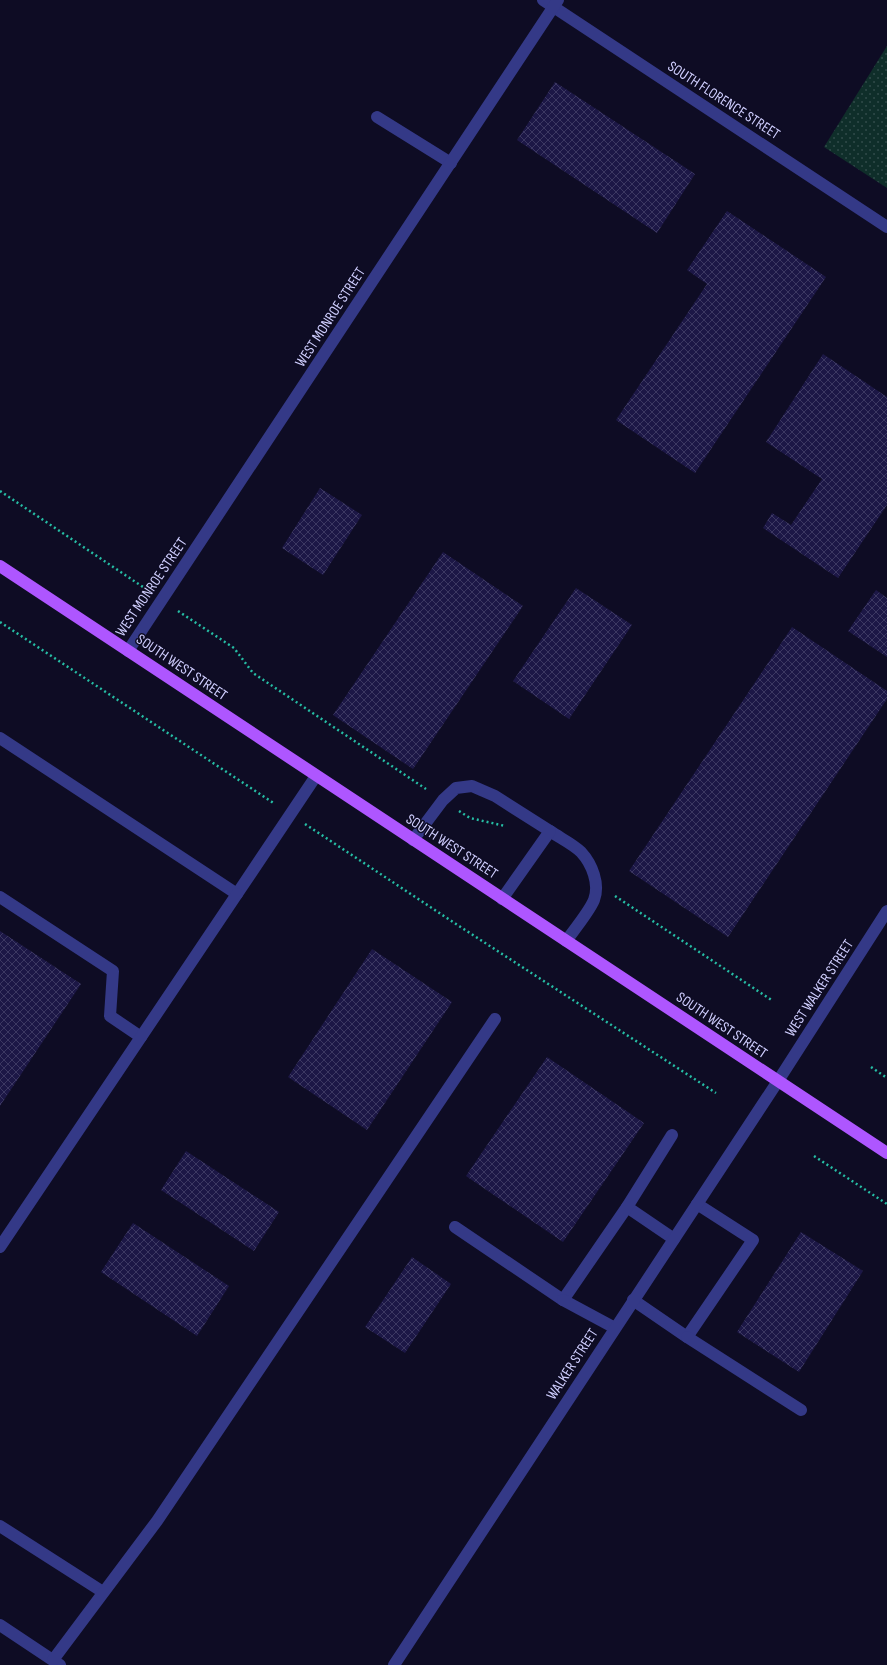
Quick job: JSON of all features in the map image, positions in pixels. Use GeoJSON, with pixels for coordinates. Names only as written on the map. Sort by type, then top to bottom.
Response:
{"type":"FeatureCollection","features":[{"type":"Feature","properties":{"kind":"main road","name":"SOUTH WEST STREET"},"geometry":{"type":"LineString","coordinates":[[0,566],[887,1152]]}},
{"type":"Feature","properties":{"kind":"street","name":"SOUTH FLORENCE STREET"},"geometry":{"type":"LineString","coordinates":[[543,0],[556,4],[887,227]]}},
{"type":"Feature","properties":{"kind":"street","name":"WEST MONROE STREET"},"geometry":{"type":"LineString","coordinates":[[128,651],[556,4]]}},
{"type":"Feature","properties":{"kind":"street"},"geometry":{"type":"LineString","coordinates":[[377,117],[450,163]]}},
{"type":"Feature","properties":{"kind":"street"},"geometry":{"type":"LineString","coordinates":[[0,738],[237,894]]}},
{"type":"Feature","properties":{"kind":"street"},"geometry":{"type":"LineString","coordinates":[[0,1247],[316,776]]}},
{"type":"Feature","properties":{"kind":"street"},"geometry":{"type":"LineString","coordinates":[[413,840],[443,800],[456,788],[472,786],[495,796],[550,831],[580,852],[591,866],[596,883],[594,901],[566,941]]}},
{"type":"Feature","properties":{"kind":"street"},"geometry":{"type":"LineString","coordinates":[[502,899],[550,831]]}},
{"type":"Feature","properties":{"kind":"street"},"geometry":{"type":"LineString","coordinates":[[0,897],[113,971],[110,1016],[141,1037]]}},
{"type":"Feature","properties":{"kind":"street","name":"WEST WALKER STREET"},"geometry":{"type":"LineString","coordinates":[[778,1081],[887,911]]}},
{"type":"Feature","properties":{"kind":"street"},"geometry":{"type":"LineString","coordinates":[[0,1625],[57,1662],[103,1592],[156,1520],[495,1019]]}},
{"type":"Feature","properties":{"kind":"street","name":"WALKER STREET"},"geometry":{"type":"LineString","coordinates":[[394,1665],[778,1081]]}},
{"type":"Feature","properties":{"kind":"street"},"geometry":{"type":"LineString","coordinates":[[563,1300],[627,1207],[672,1135]]}},
{"type":"Feature","properties":{"kind":"street"},"geometry":{"type":"LineString","coordinates":[[687,1337],[753,1240],[697,1204]]}},
{"type":"Feature","properties":{"kind":"street"},"geometry":{"type":"LineString","coordinates":[[627,1207],[674,1239]]}},
{"type":"Feature","properties":{"kind":"street"},"geometry":{"type":"LineString","coordinates":[[454,1227],[563,1300],[615,1328]]}},
{"type":"Feature","properties":{"kind":"street"},"geometry":{"type":"LineString","coordinates":[[633,1300],[687,1337],[801,1410]]}},
{"type":"Feature","properties":{"kind":"street"},"geometry":{"type":"LineString","coordinates":[[0,1526],[103,1592]]}},
{"type":"Feature","properties":{"kind":"path"},"geometry":{"type":"LineString","coordinates":[[0,491],[234,648],[254,673],[470,818],[506,826]]}},
{"type":"Feature","properties":{"kind":"path"},"geometry":{"type":"LineString","coordinates":[[0,622],[456,924],[716,1093]]}},
{"type":"Feature","properties":{"kind":"path"},"geometry":{"type":"LineString","coordinates":[[596,883],[773,1001]]}},
{"type":"Feature","properties":{"kind":"path"},"geometry":{"type":"LineString","coordinates":[[871,1067],[887,1078]]}},
{"type":"Feature","properties":{"kind":"path"},"geometry":{"type":"LineString","coordinates":[[814,1156],[887,1204]]}},
{"type":"Feature","properties":{"kind":"green space"},"geometry":{"type":"Polygon","coordinates":[[[887,46],[887,188],[824,147],[887,46]]]}},
{"type":"Feature","properties":{"kind":"building"},"geometry":{"type":"Polygon","coordinates":[[[555,82],[695,174],[657,233],[517,140],[555,82]]]}},
{"type":"Feature","properties":{"kind":"building"},"geometry":{"type":"Polygon","coordinates":[[[727,211],[826,277],[695,473],[616,420],[707,284],[687,270],[727,211]]]}},
{"type":"Feature","properties":{"kind":"building"},"geometry":{"type":"Polygon","coordinates":[[[823,354],[887,397],[887,505],[838,578],[763,528],[772,513],[791,525],[822,479],[766,442],[823,354]]]}},
{"type":"Feature","properties":{"kind":"building"},"geometry":{"type":"Polygon","coordinates":[[[320,488],[362,515],[323,575],[282,548],[320,488]]]}},
{"type":"Feature","properties":{"kind":"building"},"geometry":{"type":"Polygon","coordinates":[[[443,552],[523,606],[413,769],[333,715],[443,552]]]}},
{"type":"Feature","properties":{"kind":"building"},"geometry":{"type":"Polygon","coordinates":[[[576,588],[632,625],[569,719],[513,681],[576,588]]]}},
{"type":"Feature","properties":{"kind":"building"},"geometry":{"type":"Polygon","coordinates":[[[876,590],[887,598],[887,657],[848,631],[876,590]]]}},
{"type":"Feature","properties":{"kind":"building"},"geometry":{"type":"Polygon","coordinates":[[[792,627],[887,691],[887,699],[728,937],[629,871],[792,627]]]}},
{"type":"Feature","properties":{"kind":"building"},"geometry":{"type":"Polygon","coordinates":[[[0,931],[81,984],[0,1106],[0,931]]]}},
{"type":"Feature","properties":{"kind":"building"},"geometry":{"type":"Polygon","coordinates":[[[372,949],[452,1002],[367,1130],[288,1077],[372,949]]]}},
{"type":"Feature","properties":{"kind":"building"},"geometry":{"type":"Polygon","coordinates":[[[547,1057],[644,1123],[563,1242],[466,1176],[547,1057]]]}},
{"type":"Feature","properties":{"kind":"building"},"geometry":{"type":"Polygon","coordinates":[[[186,1151],[279,1212],[254,1251],[161,1190],[186,1151]]]}},
{"type":"Feature","properties":{"kind":"building"},"geometry":{"type":"Polygon","coordinates":[[[133,1223],[229,1286],[197,1336],[101,1272],[133,1223]]]}},
{"type":"Feature","properties":{"kind":"building"},"geometry":{"type":"Polygon","coordinates":[[[801,1232],[863,1271],[799,1372],[737,1332],[801,1232]]]}},
{"type":"Feature","properties":{"kind":"building"},"geometry":{"type":"Polygon","coordinates":[[[412,1257],[451,1284],[405,1353],[365,1327],[412,1257]]]}}]}
